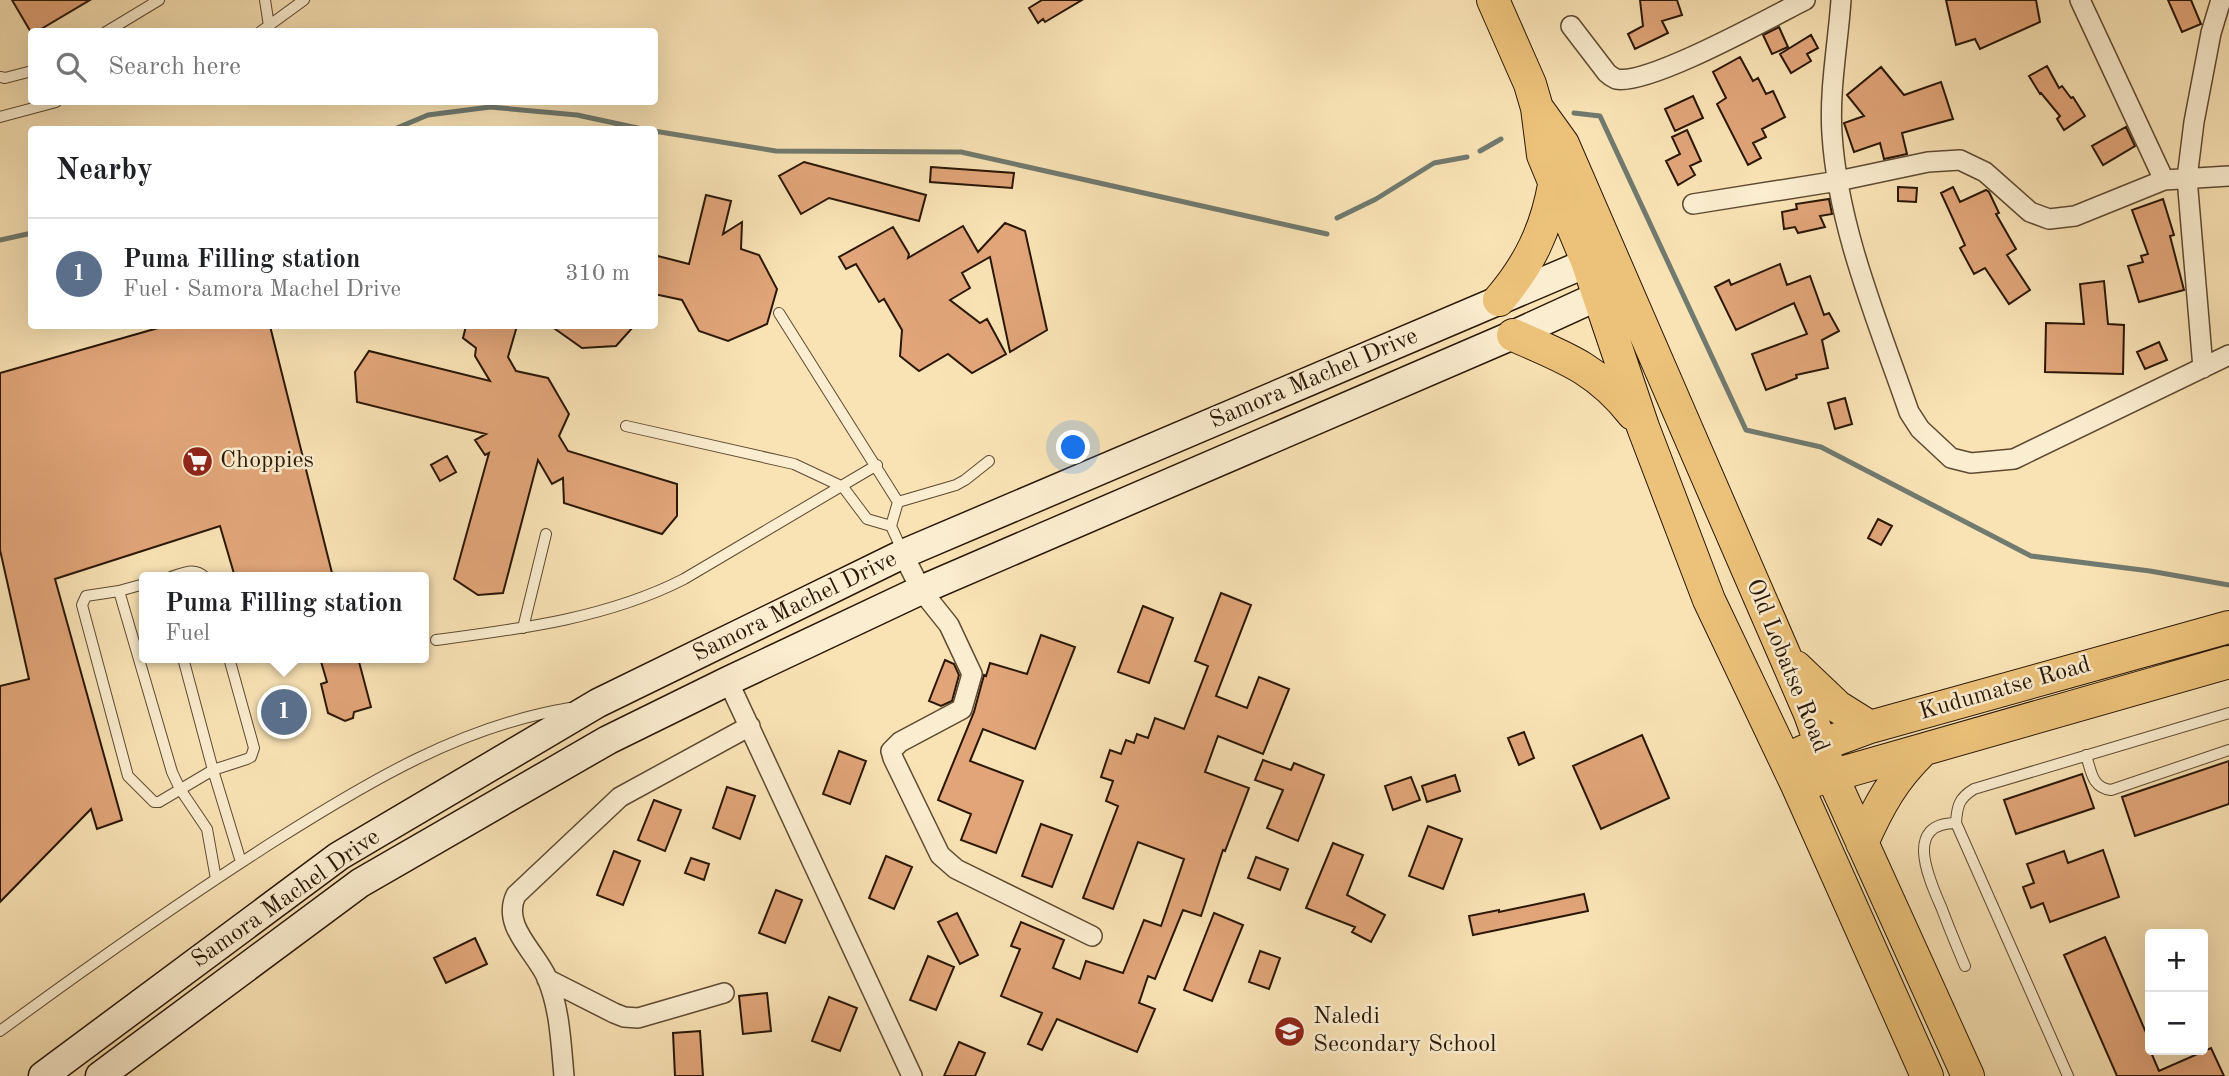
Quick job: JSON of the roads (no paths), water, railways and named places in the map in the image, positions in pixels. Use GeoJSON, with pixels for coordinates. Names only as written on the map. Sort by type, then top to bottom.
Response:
{"type":"FeatureCollection","features":[{"type":"Feature","properties":{"kind":"main road"},"geometry":{"type":"LineString","coordinates":[[1493,0],[1530,84],[1537,108],[1543,155],[1554,185],[1599,257]]}},
{"type":"Feature","properties":{"kind":"main road"},"geometry":{"type":"LineString","coordinates":[[1537,108],[1563,144],[1599,257]]}},
{"type":"Feature","properties":{"kind":"main road"},"geometry":{"type":"LineString","coordinates":[[1499,300],[1530,258],[1541,235],[1554,185]]}},
{"type":"Feature","properties":{"kind":"main road","name":"Old Lobatse Road"},"geometry":{"type":"LineString","coordinates":[[1599,257],[1611,290],[1785,656],[1832,776],[1968,1076]]}},
{"type":"Feature","properties":{"kind":"main road","name":"Samora Machel Drive"},"geometry":{"type":"LineString","coordinates":[[43,1076],[339,856],[598,703],[903,554],[1599,257]]}},
{"type":"Feature","properties":{"kind":"main road","name":"Old Lobatse Road"},"geometry":{"type":"LineString","coordinates":[[1611,290],[1643,427],[1709,600],[1790,771],[1927,1076]]}},
{"type":"Feature","properties":{"kind":"main road","name":"Samora Machel Drive"},"geometry":{"type":"LineString","coordinates":[[100,1076],[360,883],[608,740],[921,590],[1513,335],[1611,290]]}},
{"type":"Feature","properties":{"kind":"main road"},"geometry":{"type":"LineString","coordinates":[[1513,335],[1578,364],[1600,378],[1619,396],[1643,427]]}},
{"type":"Feature","properties":{"kind":"main road","name":"Kudumatse Road"},"geometry":{"type":"LineString","coordinates":[[1790,771],[1821,747],[1870,727],[2229,626]]}},
{"type":"Feature","properties":{"kind":"main road"},"geometry":{"type":"LineString","coordinates":[[1785,656],[1831,701],[1870,727]]}},
{"type":"Feature","properties":{"kind":"main road","name":"Kudumatse Road"},"geometry":{"type":"LineString","coordinates":[[1790,771],[1832,776],[2229,662]]}},
{"type":"Feature","properties":{"kind":"main road"},"geometry":{"type":"LineString","coordinates":[[1862,843],[1878,806],[1891,785],[1924,749]]}},
{"type":"Feature","properties":{"kind":"street"},"geometry":{"type":"LineString","coordinates":[[1571,26],[1607,73],[1615,79],[1624,79],[1663,70],[1805,0]]}},
{"type":"Feature","properties":{"kind":"street"},"geometry":{"type":"LineString","coordinates":[[1841,0],[1832,133],[1838,181],[1855,254],[1909,412],[1920,429],[1951,458],[1971,464],[2014,459],[2229,355]]}},
{"type":"Feature","properties":{"kind":"street"},"geometry":{"type":"LineString","coordinates":[[2080,0],[2164,180]]}},
{"type":"Feature","properties":{"kind":"street"},"geometry":{"type":"LineString","coordinates":[[2203,368],[2186,178],[2211,33],[2221,0]]}},
{"type":"Feature","properties":{"kind":"street"},"geometry":{"type":"LineString","coordinates":[[1693,204],[1838,181],[1928,162],[1960,160],[1985,173],[2030,212],[2049,219],[2075,216],[2164,180],[2229,176]]}},
{"type":"Feature","properties":{"kind":"street"},"geometry":{"type":"LineString","coordinates":[[903,554],[921,590],[949,625],[972,674],[962,709],[900,742],[891,751],[892,758],[940,855],[956,869],[1092,936]]}},
{"type":"Feature","properties":{"kind":"street"},"geometry":{"type":"LineString","coordinates":[[728,681],[912,1076]]}},
{"type":"Feature","properties":{"kind":"street"},"geometry":{"type":"LineString","coordinates":[[564,1076],[560,1029],[547,979],[514,924],[511,913],[516,895],[620,797],[750,726]]}},
{"type":"Feature","properties":{"kind":"street"},"geometry":{"type":"LineString","coordinates":[[547,979],[624,1017],[638,1018],[724,993]]}},
{"type":"Feature","properties":{"kind":"lane"},"geometry":{"type":"LineString","coordinates":[[113,28],[159,0]]}},
{"type":"Feature","properties":{"kind":"lane"},"geometry":{"type":"LineString","coordinates":[[265,0],[265,28]]}},
{"type":"Feature","properties":{"kind":"lane"},"geometry":{"type":"LineString","coordinates":[[266,28],[297,2]]}},
{"type":"Feature","properties":{"kind":"lane"},"geometry":{"type":"LineString","coordinates":[[0,77],[28,72]]}},
{"type":"Feature","properties":{"kind":"lane"},"geometry":{"type":"LineString","coordinates":[[0,117],[45,105]]}},
{"type":"Feature","properties":{"kind":"lane"},"geometry":{"type":"LineString","coordinates":[[779,313],[898,502],[891,526],[903,554]]}},
{"type":"Feature","properties":{"kind":"lane"},"geometry":{"type":"LineString","coordinates":[[626,426],[794,464],[843,487],[867,519],[891,526]]}},
{"type":"Feature","properties":{"kind":"lane"},"geometry":{"type":"LineString","coordinates":[[898,502],[956,485],[989,461]]}},
{"type":"Feature","properties":{"kind":"lane"},"geometry":{"type":"LineString","coordinates":[[436,640],[523,628],[653,595],[877,465]]}},
{"type":"Feature","properties":{"kind":"lane"},"geometry":{"type":"LineString","coordinates":[[523,628],[546,534]]}},
{"type":"Feature","properties":{"kind":"lane"},"geometry":{"type":"LineString","coordinates":[[139,585],[86,596],[82,605],[126,769],[132,782],[154,802],[159,802],[213,770],[251,757],[254,748],[230,663]]}},
{"type":"Feature","properties":{"kind":"lane"},"geometry":{"type":"LineString","coordinates":[[119,591],[139,659]]}},
{"type":"Feature","properties":{"kind":"lane"},"geometry":{"type":"LineString","coordinates":[[140,663],[169,762],[180,789],[207,828],[216,879]]}},
{"type":"Feature","properties":{"kind":"lane"},"geometry":{"type":"LineString","coordinates":[[184,663],[213,770],[242,862]]}},
{"type":"Feature","properties":{"kind":"lane"},"geometry":{"type":"LineString","coordinates":[[0,1031],[216,879],[362,786],[428,754],[530,715],[598,703]]}},
{"type":"Feature","properties":{"kind":"lane"},"geometry":{"type":"LineString","coordinates":[[2068,1076],[1956,822],[1957,805],[1962,796],[1974,789],[2229,713]]}},
{"type":"Feature","properties":{"kind":"lane"},"geometry":{"type":"LineString","coordinates":[[2086,755],[2095,784],[2102,789],[2111,790],[2229,750]]}},
{"type":"Feature","properties":{"kind":"lane"},"geometry":{"type":"LineString","coordinates":[[1956,822],[1942,823],[1930,832],[1924,844],[1925,868],[1965,966]]}},
{"type":"Feature","properties":{"kind":"waterway"},"geometry":{"type":"LineString","coordinates":[[402,126],[428,115],[490,107],[577,115],[628,126]]}},
{"type":"Feature","properties":{"kind":"waterway"},"geometry":{"type":"LineString","coordinates":[[1574,113],[1600,116],[1746,430],[1821,447],[2031,556],[2150,571],[2229,585]]}},
{"type":"Feature","properties":{"kind":"waterway"},"geometry":{"type":"LineString","coordinates":[[658,132],[776,151],[961,152],[1327,234]]}},
{"type":"Feature","properties":{"kind":"waterway"},"geometry":{"type":"LineString","coordinates":[[1480,151],[1501,139]]}},
{"type":"Feature","properties":{"kind":"waterway"},"geometry":{"type":"LineString","coordinates":[[1337,218],[1376,199],[1434,163],[1467,157]]}},
{"type":"Feature","properties":{"kind":"waterway"},"geometry":{"type":"LineString","coordinates":[[0,240],[28,234]]}},
{"type":"Feature","properties":{"kind":"place","name":"Choppies"},"geometry":{"type":"Point","coordinates":[197,461]}},
{"type":"Feature","properties":{"kind":"place","name":"Puma Filling station"},"geometry":{"type":"Point","coordinates":[284,712]}},
{"type":"Feature","properties":{"kind":"place","name":"Naledi Secondary School"},"geometry":{"type":"Point","coordinates":[1290,1031]}}]}
